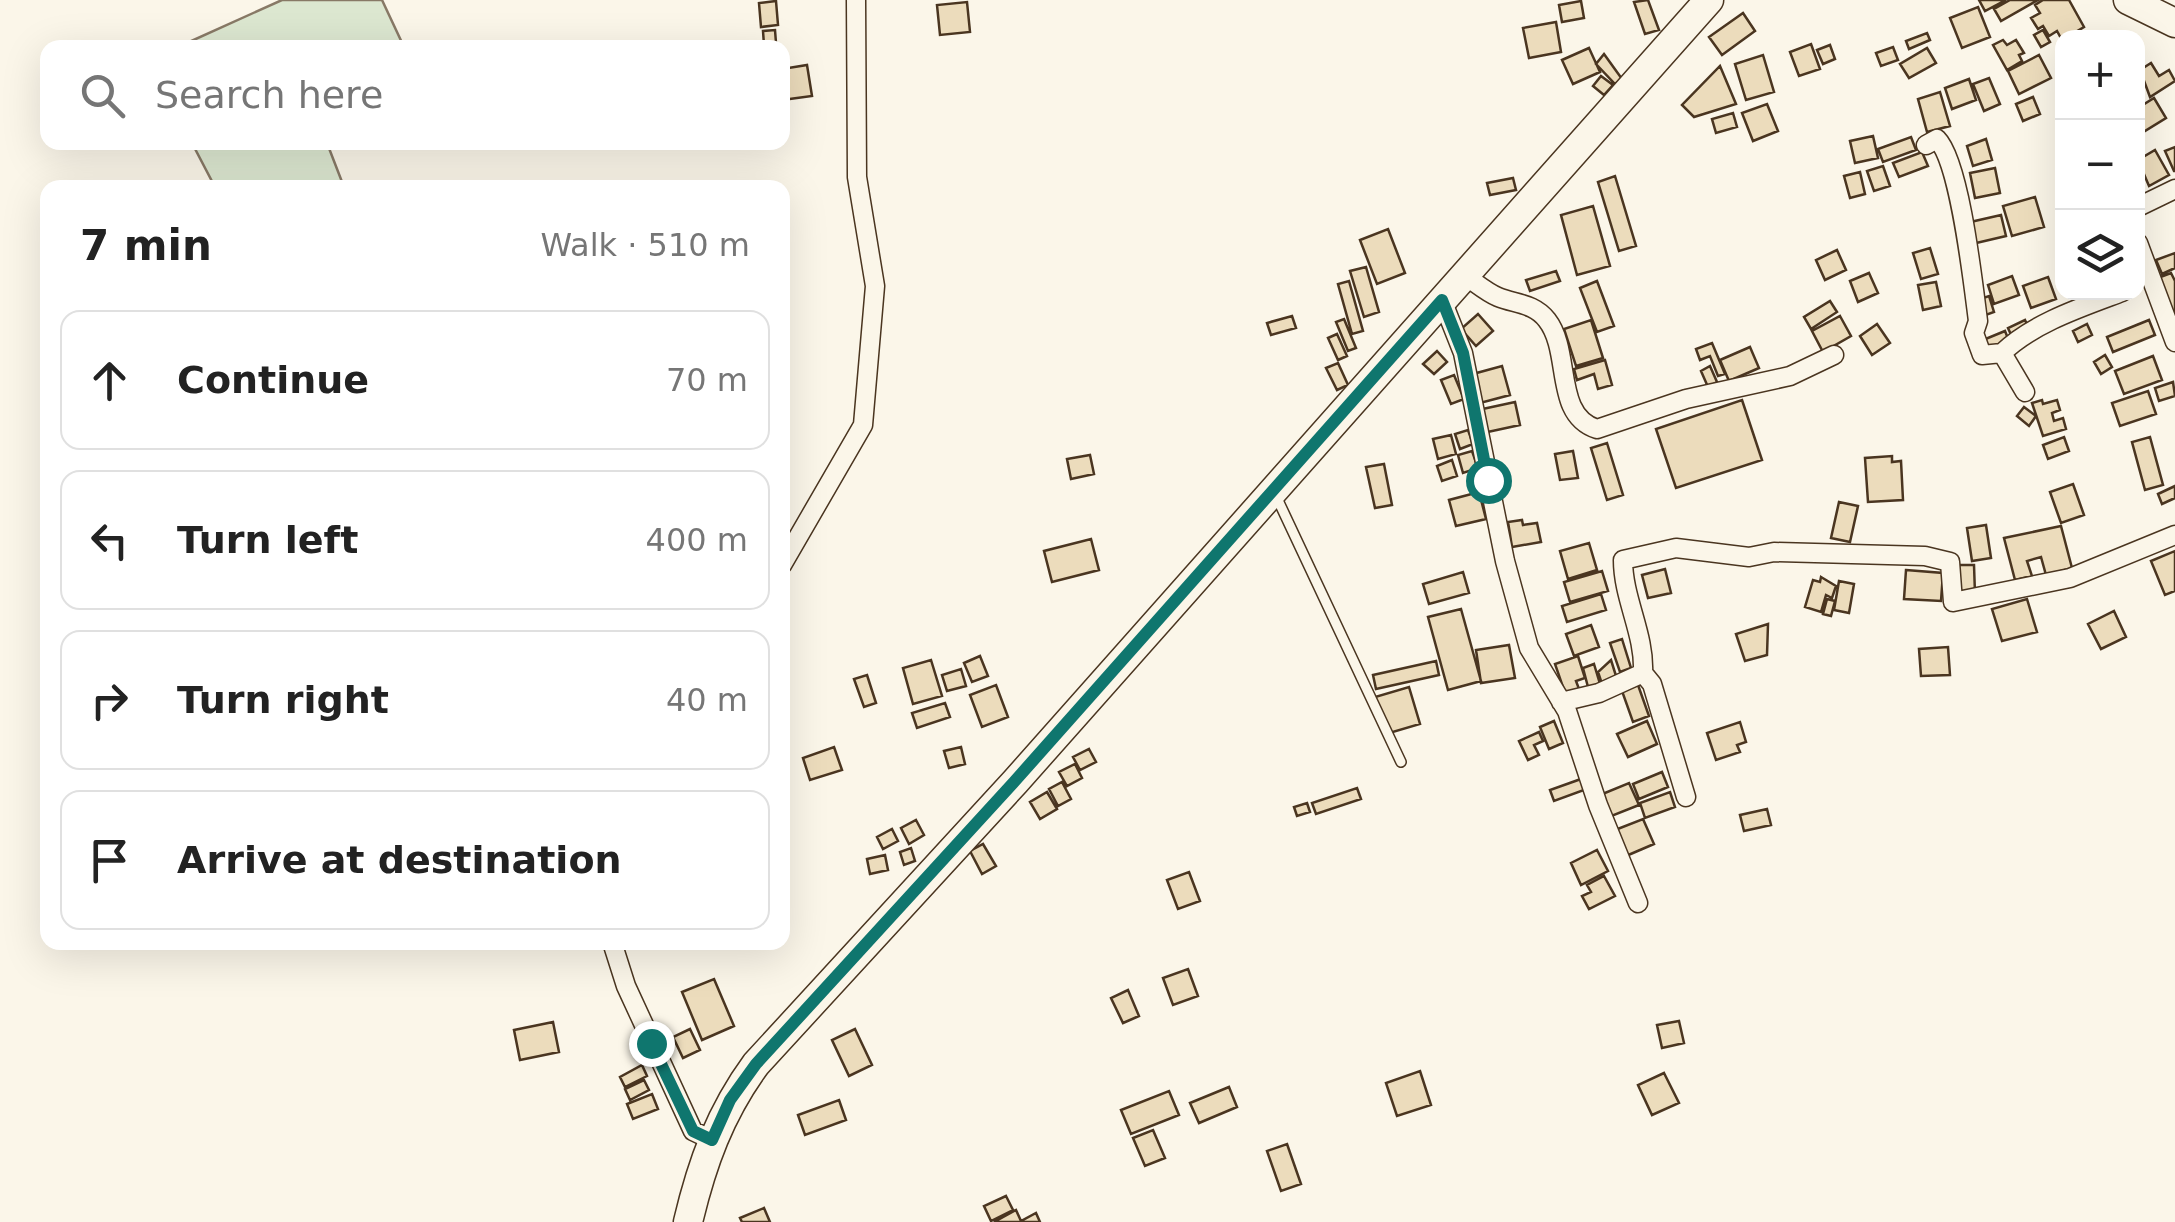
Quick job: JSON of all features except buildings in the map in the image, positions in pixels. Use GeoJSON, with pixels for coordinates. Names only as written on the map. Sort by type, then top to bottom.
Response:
{"type":"FeatureCollection","features":[{"type":"Feature","properties":{"kind":"main road"},"geometry":{"type":"LineString","coordinates":[[2128,0],[2175,23]]}},
{"type":"Feature","properties":{"kind":"main road"},"geometry":{"type":"LineString","coordinates":[[688,1222],[712,1140],[730,1100],[756,1064],[1014,782],[1700,4]]}},
{"type":"Feature","properties":{"kind":"street"},"geometry":{"type":"LineString","coordinates":[[790,550],[864,425],[875,286],[858,177],[856,0]]}},
{"type":"Feature","properties":{"kind":"street"},"geometry":{"type":"LineString","coordinates":[[1926,145],[1937,140],[1947,149],[1954,175],[1978,320],[1974,334],[1982,355],[2002,354],[2014,342],[2101,300]]}},
{"type":"Feature","properties":{"kind":"street"},"geometry":{"type":"LineString","coordinates":[[2145,204],[2175,189]]}},
{"type":"Feature","properties":{"kind":"street"},"geometry":{"type":"LineString","coordinates":[[1464,275],[1496,296],[1531,306],[1548,320],[1572,409],[1584,425],[1598,430],[1686,399],[1790,376],[1834,355]]}},
{"type":"Feature","properties":{"kind":"street"},"geometry":{"type":"LineString","coordinates":[[2145,284],[2175,342]]}},
{"type":"Feature","properties":{"kind":"street"},"geometry":{"type":"LineString","coordinates":[[1442,300],[1463,353],[1505,561],[1530,648],[1561,702],[1638,903]]}},
{"type":"Feature","properties":{"kind":"street"},"geometry":{"type":"LineString","coordinates":[[2002,354],[2025,392]]}},
{"type":"Feature","properties":{"kind":"street"},"geometry":{"type":"LineString","coordinates":[[1686,797],[1652,684],[1643,674],[1644,654],[1623,582],[1623,560],[1676,548],[1749,557],[1774,552],[1926,556],[1950,562],[1954,602],[2070,578],[2175,535]]}},
{"type":"Feature","properties":{"kind":"street"},"geometry":{"type":"LineString","coordinates":[[1561,702],[1599,693],[1643,674]]}},
{"type":"Feature","properties":{"kind":"street"},"geometry":{"type":"LineString","coordinates":[[615,950],[626,986],[693,1131],[712,1140]]}},
{"type":"Feature","properties":{"kind":"lane"},"geometry":{"type":"LineString","coordinates":[[1272,489],[1401,762]]}},
{"type":"Feature","properties":{"kind":"green space"},"geometry":{"type":"Polygon","coordinates":[[[282,0],[382,0],[401,40],[193,40],[282,0]]]}},
{"type":"Feature","properties":{"kind":"green space"},"geometry":{"type":"Polygon","coordinates":[[[196,150],[330,150],[341,180],[211,180],[196,150]]]}},
{"type":"Feature","properties":{"kind":"route"},"geometry":{"type":"LineString","coordinates":[[651,1043],[693,1131],[712,1140],[730,1100],[756,1064],[1014,782],[1442,300],[1463,353],[1488,480]]}}]}
